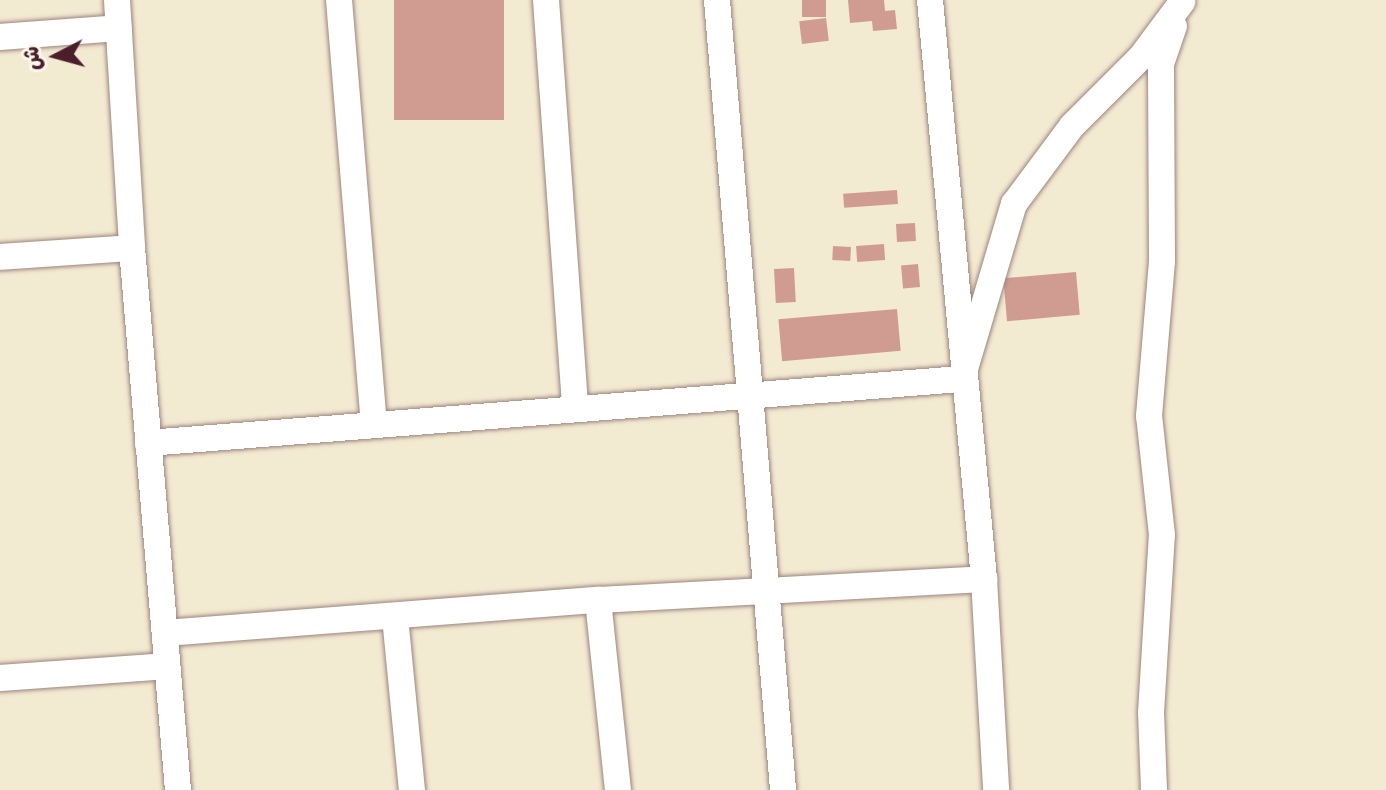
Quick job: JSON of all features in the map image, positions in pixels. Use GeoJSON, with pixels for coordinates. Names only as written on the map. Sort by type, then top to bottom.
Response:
{"type":"FeatureCollection","features":[{"type":"Feature","properties":{"kind":"street"},"geometry":{"type":"LineString","coordinates":[[117,0],[132,248],[178,790]]}},
{"type":"Feature","properties":{"kind":"street"},"geometry":{"type":"LineString","coordinates":[[339,0],[374,424]]}},
{"type":"Feature","properties":{"kind":"street"},"geometry":{"type":"LineString","coordinates":[[546,0],[575,409]]}},
{"type":"Feature","properties":{"kind":"street"},"geometry":{"type":"LineString","coordinates":[[717,0],[746,397],[769,590],[783,790]]}},
{"type":"Feature","properties":{"kind":"street"},"geometry":{"type":"LineString","coordinates":[[930,0],[962,379],[984,579],[996,790]]}},
{"type":"Feature","properties":{"kind":"street"},"geometry":{"type":"LineString","coordinates":[[962,379],[1014,204],[1072,126],[1141,57],[1183,1]]}},
{"type":"Feature","properties":{"kind":"street"},"geometry":{"type":"LineString","coordinates":[[1154,790],[1151,713],[1162,535],[1149,416],[1162,261],[1161,64],[1183,1]]}},
{"type":"Feature","properties":{"kind":"street"},"geometry":{"type":"LineString","coordinates":[[0,37],[119,28]]}},
{"type":"Feature","properties":{"kind":"street"},"geometry":{"type":"LineString","coordinates":[[0,257],[132,248]]}},
{"type":"Feature","properties":{"kind":"street"},"geometry":{"type":"LineString","coordinates":[[148,443],[962,379]]}},
{"type":"Feature","properties":{"kind":"street"},"geometry":{"type":"LineString","coordinates":[[165,633],[598,600],[984,579]]}},
{"type":"Feature","properties":{"kind":"street"},"geometry":{"type":"LineString","coordinates":[[598,600],[618,790]]}},
{"type":"Feature","properties":{"kind":"street"},"geometry":{"type":"LineString","coordinates":[[395,617],[412,790]]}},
{"type":"Feature","properties":{"kind":"street"},"geometry":{"type":"LineString","coordinates":[[0,678],[166,666]]}},
{"type":"Feature","properties":{"kind":"building"},"geometry":{"type":"Polygon","coordinates":[[[394,0],[504,0],[504,120],[394,120],[394,0]]]}},
{"type":"Feature","properties":{"kind":"building"},"geometry":{"type":"Polygon","coordinates":[[[802,0],[826,0],[826,17],[802,17],[802,0]]]}},
{"type":"Feature","properties":{"kind":"building"},"geometry":{"type":"Polygon","coordinates":[[[848,0],[884,0],[885,11],[895,10],[897,29],[873,31],[872,21],[850,23],[848,0]]]}},
{"type":"Feature","properties":{"kind":"building"},"geometry":{"type":"Polygon","coordinates":[[[826,18],[829,41],[802,44],[799,21],[826,18]]]}},
{"type":"Feature","properties":{"kind":"building"},"geometry":{"type":"Polygon","coordinates":[[[897,190],[898,204],[844,208],[843,194],[897,190]]]}},
{"type":"Feature","properties":{"kind":"building"},"geometry":{"type":"Polygon","coordinates":[[[915,223],[916,241],[897,242],[896,224],[915,223]]]}},
{"type":"Feature","properties":{"kind":"building"},"geometry":{"type":"Polygon","coordinates":[[[884,244],[885,260],[857,262],[856,246],[884,244]]]}},
{"type":"Feature","properties":{"kind":"building"},"geometry":{"type":"Polygon","coordinates":[[[833,246],[851,247],[850,261],[832,260],[833,246]]]}},
{"type":"Feature","properties":{"kind":"building"},"geometry":{"type":"Polygon","coordinates":[[[918,264],[920,287],[903,288],[901,265],[918,264]]]}},
{"type":"Feature","properties":{"kind":"building"},"geometry":{"type":"Polygon","coordinates":[[[794,268],[796,302],[776,303],[774,269],[794,268]]]}},
{"type":"Feature","properties":{"kind":"building"},"geometry":{"type":"Polygon","coordinates":[[[1076,272],[1080,315],[1007,321],[1003,278],[1076,272]]]}},
{"type":"Feature","properties":{"kind":"building"},"geometry":{"type":"Polygon","coordinates":[[[897,309],[901,351],[782,361],[778,319],[897,309]]]}}]}
